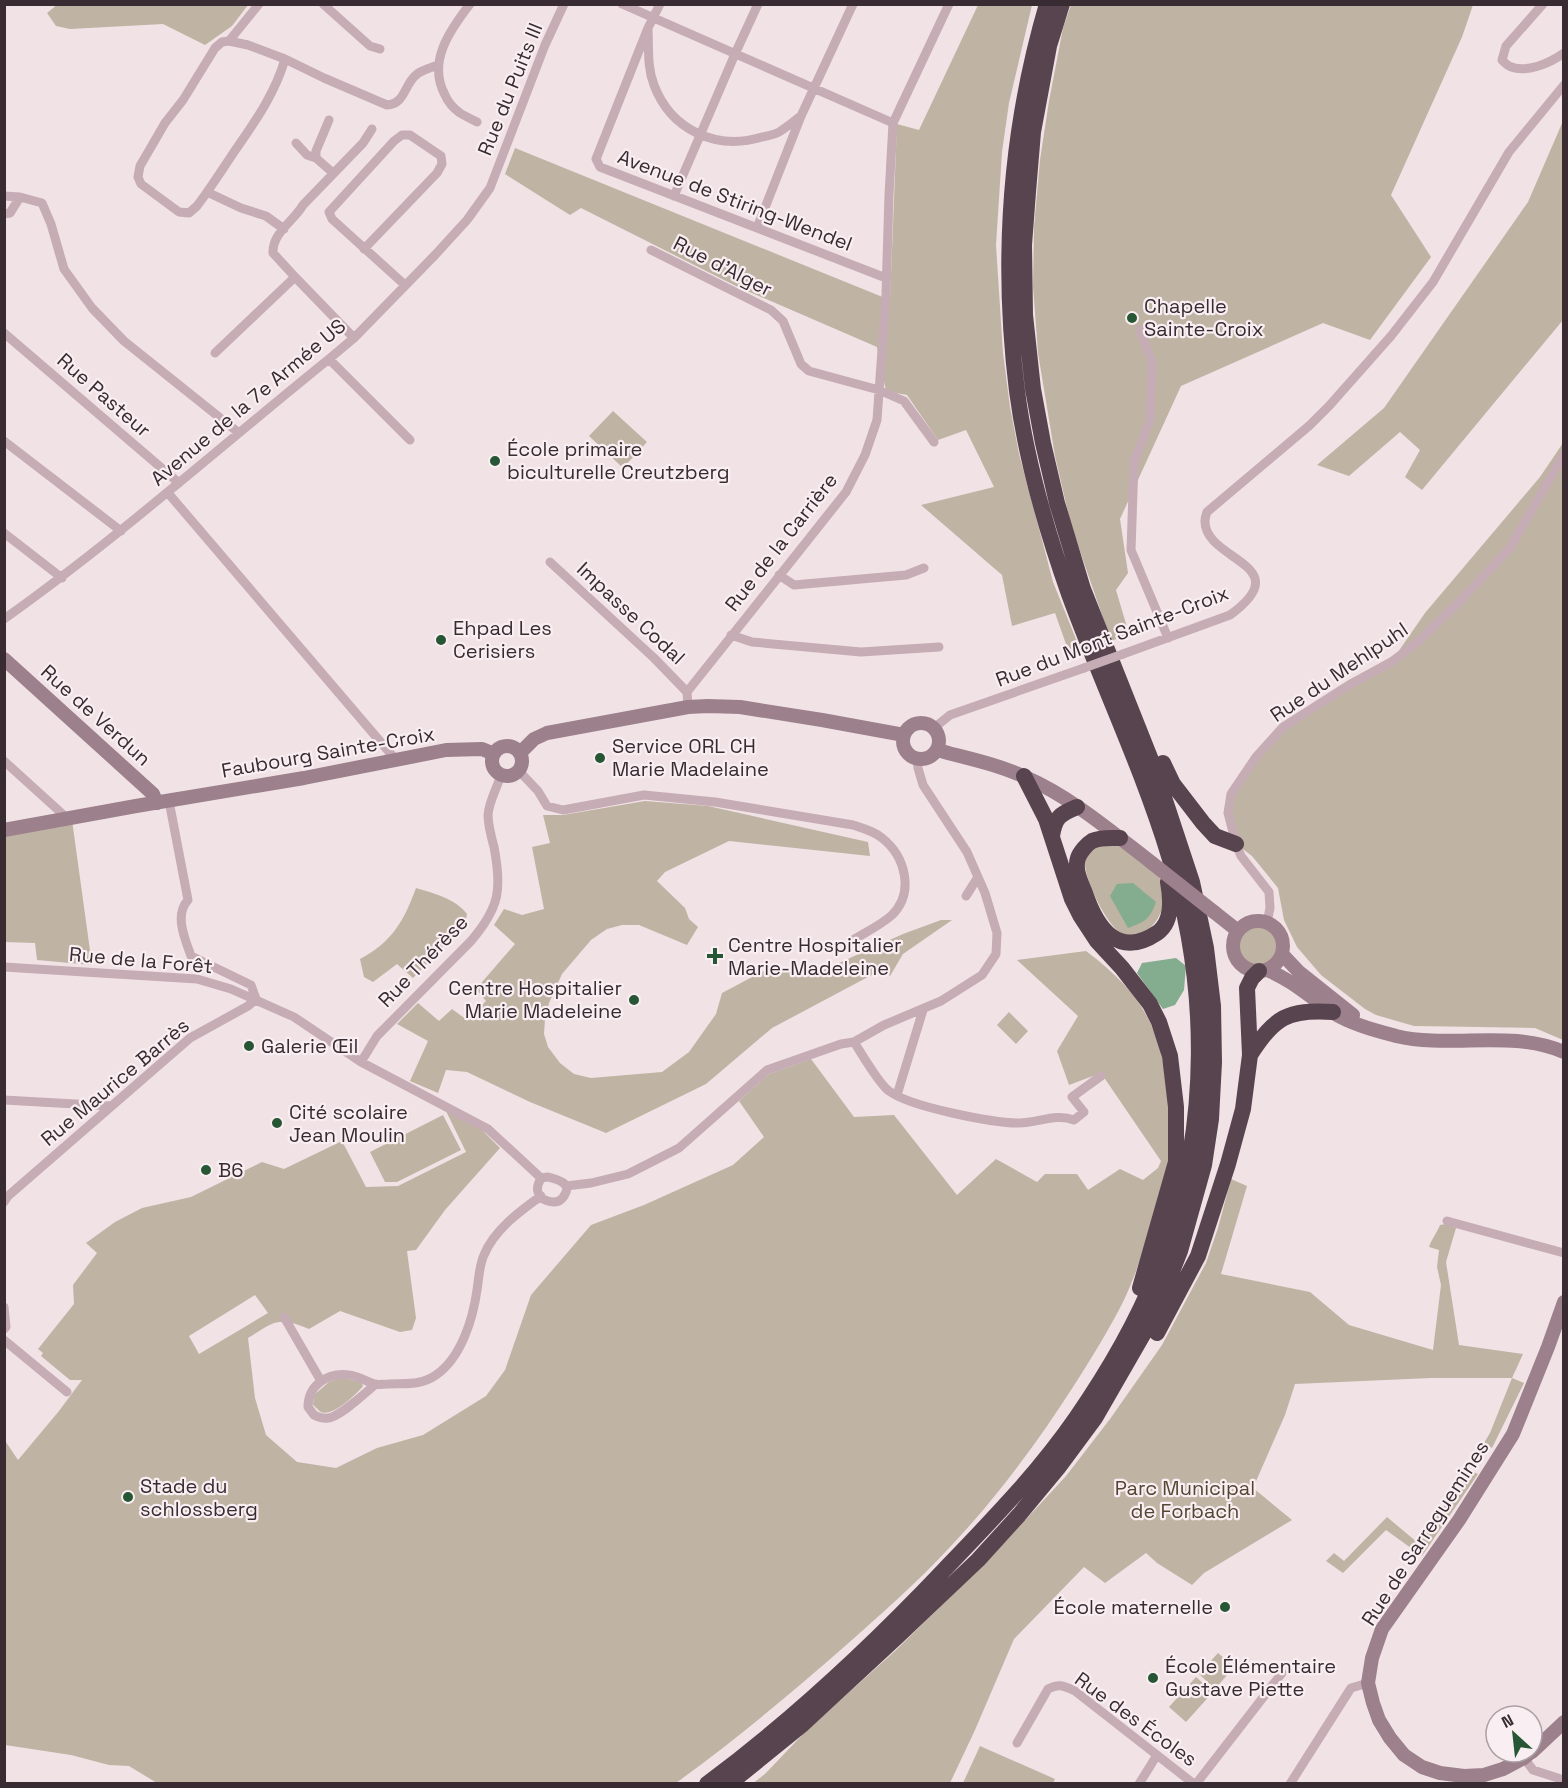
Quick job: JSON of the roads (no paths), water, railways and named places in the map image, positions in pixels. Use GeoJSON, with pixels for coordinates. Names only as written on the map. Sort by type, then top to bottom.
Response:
{"type":"FeatureCollection","features":[{"type":"Feature","properties":{"kind":"highway"},"geometry":{"type":"LineString","coordinates":[[707,1784],[793,1713],[888,1629],[1028,1481],[1075,1420],[1111,1363],[1138,1314],[1167,1246],[1190,1162],[1198,1073],[1198,1007],[1193,956],[1170,858],[1140,774],[1069,594],[1044,516],[1017,393],[1010,316],[1009,245],[1018,130],[1036,42],[1047,4]]}},
{"type":"Feature","properties":{"kind":"highway"},"geometry":{"type":"LineString","coordinates":[[729,1784],[803,1724],[978,1560],[1058,1468],[1095,1418],[1156,1312],[1180,1251],[1204,1165],[1211,1119],[1215,1062],[1213,1006],[1206,948],[1192,882],[1155,770],[1083,589],[1057,503],[1035,400],[1025,315],[1024,245],[1033,132],[1049,46],[1062,4]]}},
{"type":"Feature","properties":{"kind":"highway"},"geometry":{"type":"LineString","coordinates":[[1125,694],[1139,712],[1173,784],[1215,836],[1236,844]]}},
{"type":"Feature","properties":{"kind":"highway"},"geometry":{"type":"LineString","coordinates":[[1023,776],[1040,806],[1072,899],[1080,915],[1097,941],[1150,1004],[1159,1022],[1170,1056],[1176,1107],[1176,1162],[1141,1285],[1138,1314]]}},
{"type":"Feature","properties":{"kind":"highway"},"geometry":{"type":"LineString","coordinates":[[1052,836],[1054,824],[1059,817],[1077,807]]}},
{"type":"Feature","properties":{"kind":"highway"},"geometry":{"type":"LineString","coordinates":[[1120,838],[1102,838],[1092,841],[1083,849],[1078,858],[1078,872],[1090,906],[1098,923],[1117,941],[1132,943],[1147,939],[1164,925],[1171,897],[1165,869],[1170,858]]}},
{"type":"Feature","properties":{"kind":"highway"},"geometry":{"type":"LineString","coordinates":[[1095,1418],[1123,1390],[1198,1257],[1243,1109],[1250,1055],[1247,988],[1252,978],[1263,970]]}},
{"type":"Feature","properties":{"kind":"highway"},"geometry":{"type":"LineString","coordinates":[[1250,1055],[1265,1032],[1285,1016],[1336,1009]]}},
{"type":"Feature","properties":{"kind":"main road","name":"Rue de Verdun"},"geometry":{"type":"LineString","coordinates":[[4,659],[163,802]]}},
{"type":"Feature","properties":{"kind":"main road"},"geometry":{"type":"LineString","coordinates":[[520,753],[534,740],[547,733],[688,707],[740,707],[904,735]]}},
{"type":"Feature","properties":{"kind":"main road"},"geometry":{"type":"LineString","coordinates":[[917,724],[926,724],[933,729],[939,739],[937,750],[932,756],[917,759],[908,754],[903,745],[904,735],[909,728],[917,724]]}},
{"type":"Feature","properties":{"kind":"main road"},"geometry":{"type":"LineString","coordinates":[[515,747],[520,753],[522,763],[519,771],[512,775],[501,775],[493,766],[494,754],[499,748],[515,747]]}},
{"type":"Feature","properties":{"kind":"main road","name":"Faubourg Sainte-Croix"},"geometry":{"type":"LineString","coordinates":[[4,830],[304,778],[446,750],[482,749],[494,754]]}},
{"type":"Feature","properties":{"kind":"main road"},"geometry":{"type":"LineString","coordinates":[[937,750],[1023,776],[1043,785],[1120,838],[1239,931]]}},
{"type":"Feature","properties":{"kind":"main road"},"geometry":{"type":"LineString","coordinates":[[1336,1009],[1292,982],[1263,970],[1251,970],[1244,967],[1234,954],[1234,938],[1239,931],[1251,922],[1267,923],[1273,927],[1282,939],[1282,954],[1287,962],[1352,1023],[1418,1040],[1511,1040],[1531,1042],[1563,1052]]}},
{"type":"Feature","properties":{"kind":"main road"},"geometry":{"type":"LineString","coordinates":[[1263,970],[1276,963],[1282,954]]}},
{"type":"Feature","properties":{"kind":"main road","name":"Rue de Sarreguemines"},"geometry":{"type":"LineString","coordinates":[[1512,1764],[1484,1775],[1464,1776],[1440,1773],[1422,1767],[1404,1755],[1390,1738],[1379,1720],[1368,1683],[1372,1658],[1382,1629],[1459,1520],[1513,1434],[1548,1347],[1563,1302]]}},
{"type":"Feature","properties":{"kind":"main road","name":"Rue de Sarreguemines"},"geometry":{"type":"LineString","coordinates":[[1544,1740],[1563,1722]]}},
{"type":"Feature","properties":{"kind":"street"},"geometry":{"type":"LineString","coordinates":[[229,41],[259,4]]}},
{"type":"Feature","properties":{"kind":"street"},"geometry":{"type":"LineString","coordinates":[[323,4],[370,46],[380,49]]}},
{"type":"Feature","properties":{"kind":"street"},"geometry":{"type":"LineString","coordinates":[[470,4],[444,42],[438,65],[440,85],[449,103],[458,112],[477,122]]}},
{"type":"Feature","properties":{"kind":"street","name":"Rue du Puits III"},"geometry":{"type":"LineString","coordinates":[[490,188],[545,45],[564,4]]}},
{"type":"Feature","properties":{"kind":"street"},"geometry":{"type":"LineString","coordinates":[[622,4],[893,123],[949,4]]}},
{"type":"Feature","properties":{"kind":"street","name":"Avenue de Stiring-Wendel"},"geometry":{"type":"LineString","coordinates":[[660,4],[648,28],[596,159],[600,167],[886,278]]}},
{"type":"Feature","properties":{"kind":"street"},"geometry":{"type":"LineString","coordinates":[[674,196],[758,4]]}},
{"type":"Feature","properties":{"kind":"street"},"geometry":{"type":"LineString","coordinates":[[757,228],[801,116],[853,4]]}},
{"type":"Feature","properties":{"kind":"street"},"geometry":{"type":"LineString","coordinates":[[1543,4],[1506,46],[1502,60],[1509,66],[1525,69],[1552,61],[1563,53]]}},
{"type":"Feature","properties":{"kind":"street"},"geometry":{"type":"LineString","coordinates":[[648,28],[648,62],[658,95],[682,125],[699,135],[726,142],[750,141],[778,132],[801,116]]}},
{"type":"Feature","properties":{"kind":"street"},"geometry":{"type":"LineString","coordinates":[[285,59],[269,99],[207,192],[189,213],[179,212],[141,184],[138,177],[140,166],[165,123],[183,100],[215,48],[222,42],[248,45],[285,59],[387,105],[400,100],[417,73],[438,65]]}},
{"type":"Feature","properties":{"kind":"street","name":"Rue du Mont Sainte-Croix"},"geometry":{"type":"LineString","coordinates":[[933,729],[950,715],[1168,638],[1230,615],[1244,606],[1253,593],[1256,583],[1253,574],[1248,567],[1216,544],[1207,531],[1205,522],[1207,513],[1310,425],[1390,336],[1433,282],[1509,152],[1563,85]]}},
{"type":"Feature","properties":{"kind":"street"},"geometry":{"type":"LineString","coordinates":[[316,158],[316,151],[329,120]]}},
{"type":"Feature","properties":{"kind":"street","name":"Rue de la Carrière"},"geometry":{"type":"LineString","coordinates":[[687,692],[846,492],[866,455],[877,420],[893,123]]}},
{"type":"Feature","properties":{"kind":"street"},"geometry":{"type":"LineString","coordinates":[[354,338],[273,253],[273,247],[277,236],[303,205],[363,143],[372,129]]}},
{"type":"Feature","properties":{"kind":"street"},"geometry":{"type":"LineString","coordinates":[[364,249],[442,164],[441,156],[410,135],[402,135],[394,141],[329,212],[332,219],[364,249],[405,285]]}},
{"type":"Feature","properties":{"kind":"street"},"geometry":{"type":"LineString","coordinates":[[296,143],[307,155],[316,158],[333,173]]}},
{"type":"Feature","properties":{"kind":"street","name":"Avenue de la 7e Armée US"},"geometry":{"type":"LineString","coordinates":[[4,619],[62,578],[121,531],[354,338],[467,220],[490,188]]}},
{"type":"Feature","properties":{"kind":"street"},"geometry":{"type":"LineString","coordinates":[[207,192],[241,208],[266,216],[284,229]]}},
{"type":"Feature","properties":{"kind":"street"},"geometry":{"type":"LineString","coordinates":[[4,196],[20,197],[42,203],[64,269],[92,308],[124,341],[239,433]]}},
{"type":"Feature","properties":{"kind":"street"},"geometry":{"type":"LineString","coordinates":[[4,214],[10,213],[20,197]]}},
{"type":"Feature","properties":{"kind":"street","name":"Rue d'Alger"},"geometry":{"type":"LineString","coordinates":[[651,250],[771,310],[783,321],[801,364],[809,371],[879,390],[904,401],[934,442]]}},
{"type":"Feature","properties":{"kind":"street"},"geometry":{"type":"LineString","coordinates":[[215,353],[296,277]]}},
{"type":"Feature","properties":{"kind":"street"},"geometry":{"type":"LineString","coordinates":[[1140,330],[1152,362],[1150,420],[1134,462],[1131,550],[1168,638]]}},
{"type":"Feature","properties":{"kind":"street","name":"Rue Pasteur"},"geometry":{"type":"LineString","coordinates":[[4,333],[179,483]]}},
{"type":"Feature","properties":{"kind":"street"},"geometry":{"type":"LineString","coordinates":[[329,359],[410,440]]}},
{"type":"Feature","properties":{"kind":"street"},"geometry":{"type":"LineString","coordinates":[[4,441],[121,531]]}},
{"type":"Feature","properties":{"kind":"street","name":"Rue du Mehlpuhl"},"geometry":{"type":"LineString","coordinates":[[1267,923],[1270,908],[1269,892],[1241,856],[1236,844],[1227,813],[1231,794],[1256,757],[1283,726],[1393,661],[1422,638],[1510,548],[1563,454]]}},
{"type":"Feature","properties":{"kind":"street"},"geometry":{"type":"LineString","coordinates":[[168,493],[396,760]]}},
{"type":"Feature","properties":{"kind":"street"},"geometry":{"type":"LineString","coordinates":[[4,533],[62,578]]}},
{"type":"Feature","properties":{"kind":"street","name":"Impasse Codal"},"geometry":{"type":"LineString","coordinates":[[549,562],[619,625],[687,692]]}},
{"type":"Feature","properties":{"kind":"street"},"geometry":{"type":"LineString","coordinates":[[779,575],[794,585],[906,575],[924,568]]}},
{"type":"Feature","properties":{"kind":"street"},"geometry":{"type":"LineString","coordinates":[[731,635],[752,642],[861,652],[939,647]]}},
{"type":"Feature","properties":{"kind":"street"},"geometry":{"type":"LineString","coordinates":[[687,692],[688,707]]}},
{"type":"Feature","properties":{"kind":"street"},"geometry":{"type":"LineString","coordinates":[[566,1186],[565,1196],[554,1202],[547,1201],[537,1191],[542,1178],[556,1179],[566,1186],[591,1183],[628,1174],[679,1148],[767,1070],[841,1044],[854,1042],[884,1025],[941,1001],[982,975],[996,954],[997,933],[985,893],[967,852],[923,785],[917,759]]}},
{"type":"Feature","properties":{"kind":"street"},"geometry":{"type":"LineString","coordinates":[[4,761],[68,819]]}},
{"type":"Feature","properties":{"kind":"street"},"geometry":{"type":"LineString","coordinates":[[519,771],[538,791],[547,806],[564,810],[644,795],[715,802],[853,825],[870,831],[883,838],[898,858],[904,868],[906,890],[892,915],[853,940]]}},
{"type":"Feature","properties":{"kind":"street","name":"Rue Thérèse"},"geometry":{"type":"LineString","coordinates":[[361,1062],[376,1036],[471,941],[495,906],[498,890],[497,864],[488,813],[501,775]]}},
{"type":"Feature","properties":{"kind":"street"},"geometry":{"type":"LineString","coordinates":[[163,802],[188,900],[183,905],[181,913],[184,936],[191,956],[251,985],[256,999]]}},
{"type":"Feature","properties":{"kind":"street"},"geometry":{"type":"LineString","coordinates":[[978,877],[966,896],[985,893]]}},
{"type":"Feature","properties":{"kind":"street","name":"Rue de la Forêt"},"geometry":{"type":"LineString","coordinates":[[4,967],[197,979],[231,989],[294,1017],[361,1062],[488,1129],[542,1178]]}},
{"type":"Feature","properties":{"kind":"street","name":"Rue Maurice Barrès"},"geometry":{"type":"LineString","coordinates":[[4,1202],[8,1196],[190,1038],[248,1006],[256,999]]}},
{"type":"Feature","properties":{"kind":"street"},"geometry":{"type":"LineString","coordinates":[[897,1095],[923,1010]]}},
{"type":"Feature","properties":{"kind":"street"},"geometry":{"type":"LineString","coordinates":[[854,1042],[887,1090],[923,1105],[1006,1123],[1026,1123],[1063,1116],[1074,1120],[1084,1112],[1072,1097],[1101,1076]]}},
{"type":"Feature","properties":{"kind":"street"},"geometry":{"type":"LineString","coordinates":[[4,1100],[111,1106]]}},
{"type":"Feature","properties":{"kind":"street"},"geometry":{"type":"LineString","coordinates":[[376,1384],[346,1408],[327,1419],[314,1415],[308,1407],[310,1393],[321,1381],[330,1376],[351,1375],[376,1384],[407,1385],[435,1376],[454,1356],[473,1312],[484,1252],[502,1229],[541,1196]]}},
{"type":"Feature","properties":{"kind":"street"},"geometry":{"type":"LineString","coordinates":[[1447,1221],[1563,1253]]}},
{"type":"Feature","properties":{"kind":"street"},"geometry":{"type":"LineString","coordinates":[[4,1307],[5,1328]]}},
{"type":"Feature","properties":{"kind":"street"},"geometry":{"type":"LineString","coordinates":[[284,1317],[321,1381]]}},
{"type":"Feature","properties":{"kind":"street"},"geometry":{"type":"LineString","coordinates":[[4,1340],[67,1392]]}},
{"type":"Feature","properties":{"kind":"street"},"geometry":{"type":"LineString","coordinates":[[1195,1784],[1282,1673]]}},
{"type":"Feature","properties":{"kind":"street"},"geometry":{"type":"LineString","coordinates":[[1290,1784],[1351,1688],[1368,1683]]}},
{"type":"Feature","properties":{"kind":"street","name":"Rue des Écoles"},"geometry":{"type":"LineString","coordinates":[[1017,1743],[1048,1689],[1056,1685],[1064,1685],[1075,1691],[1195,1784]]}},
{"type":"Feature","properties":{"kind":"street"},"geometry":{"type":"LineString","coordinates":[[1139,1784],[1157,1755]]}},
{"type":"Feature","properties":{"kind":"street"},"geometry":{"type":"LineString","coordinates":[[1532,1764],[1533,1770],[1563,1780]]}},
{"type":"Feature","properties":{"kind":"place","name":"Chapelle Sainte-Croix"},"geometry":{"type":"Point","coordinates":[1132,318]}},
{"type":"Feature","properties":{"kind":"place","name":"École primaire biculturelle Creutzberg"},"geometry":{"type":"Point","coordinates":[495,461]}},
{"type":"Feature","properties":{"kind":"place","name":"Ehpad Les Cerisiers"},"geometry":{"type":"Point","coordinates":[441,640]}},
{"type":"Feature","properties":{"kind":"place","name":"Service ORL CH Marie Madelaine"},"geometry":{"type":"Point","coordinates":[600,758]}},
{"type":"Feature","properties":{"kind":"place","name":"Centre Hospitalier Marie-Madeleine"},"geometry":{"type":"Point","coordinates":[715,956]}},
{"type":"Feature","properties":{"kind":"place","name":"Centre Hospitalier Marie Madeleine"},"geometry":{"type":"Point","coordinates":[634,1000]}},
{"type":"Feature","properties":{"kind":"place","name":"Galerie Œil"},"geometry":{"type":"Point","coordinates":[249,1046]}},
{"type":"Feature","properties":{"kind":"place","name":"Cité scolaire Jean Moulin"},"geometry":{"type":"Point","coordinates":[277,1123]}},
{"type":"Feature","properties":{"kind":"place","name":"B6"},"geometry":{"type":"Point","coordinates":[206,1170]}},
{"type":"Feature","properties":{"kind":"place","name":"Stade du schlossberg"},"geometry":{"type":"Point","coordinates":[128,1497]}},
{"type":"Feature","properties":{"kind":"place","name":"École maternelle"},"geometry":{"type":"Point","coordinates":[1225,1607]}},
{"type":"Feature","properties":{"kind":"place","name":"École Élémentaire Gustave Piette"},"geometry":{"type":"Point","coordinates":[1153,1678]}},
{"type":"Feature","properties":{"kind":"park label","name":"Parc Municipal de Forbach"},"geometry":{"type":"Point","coordinates":[1185,1500]}}]}
